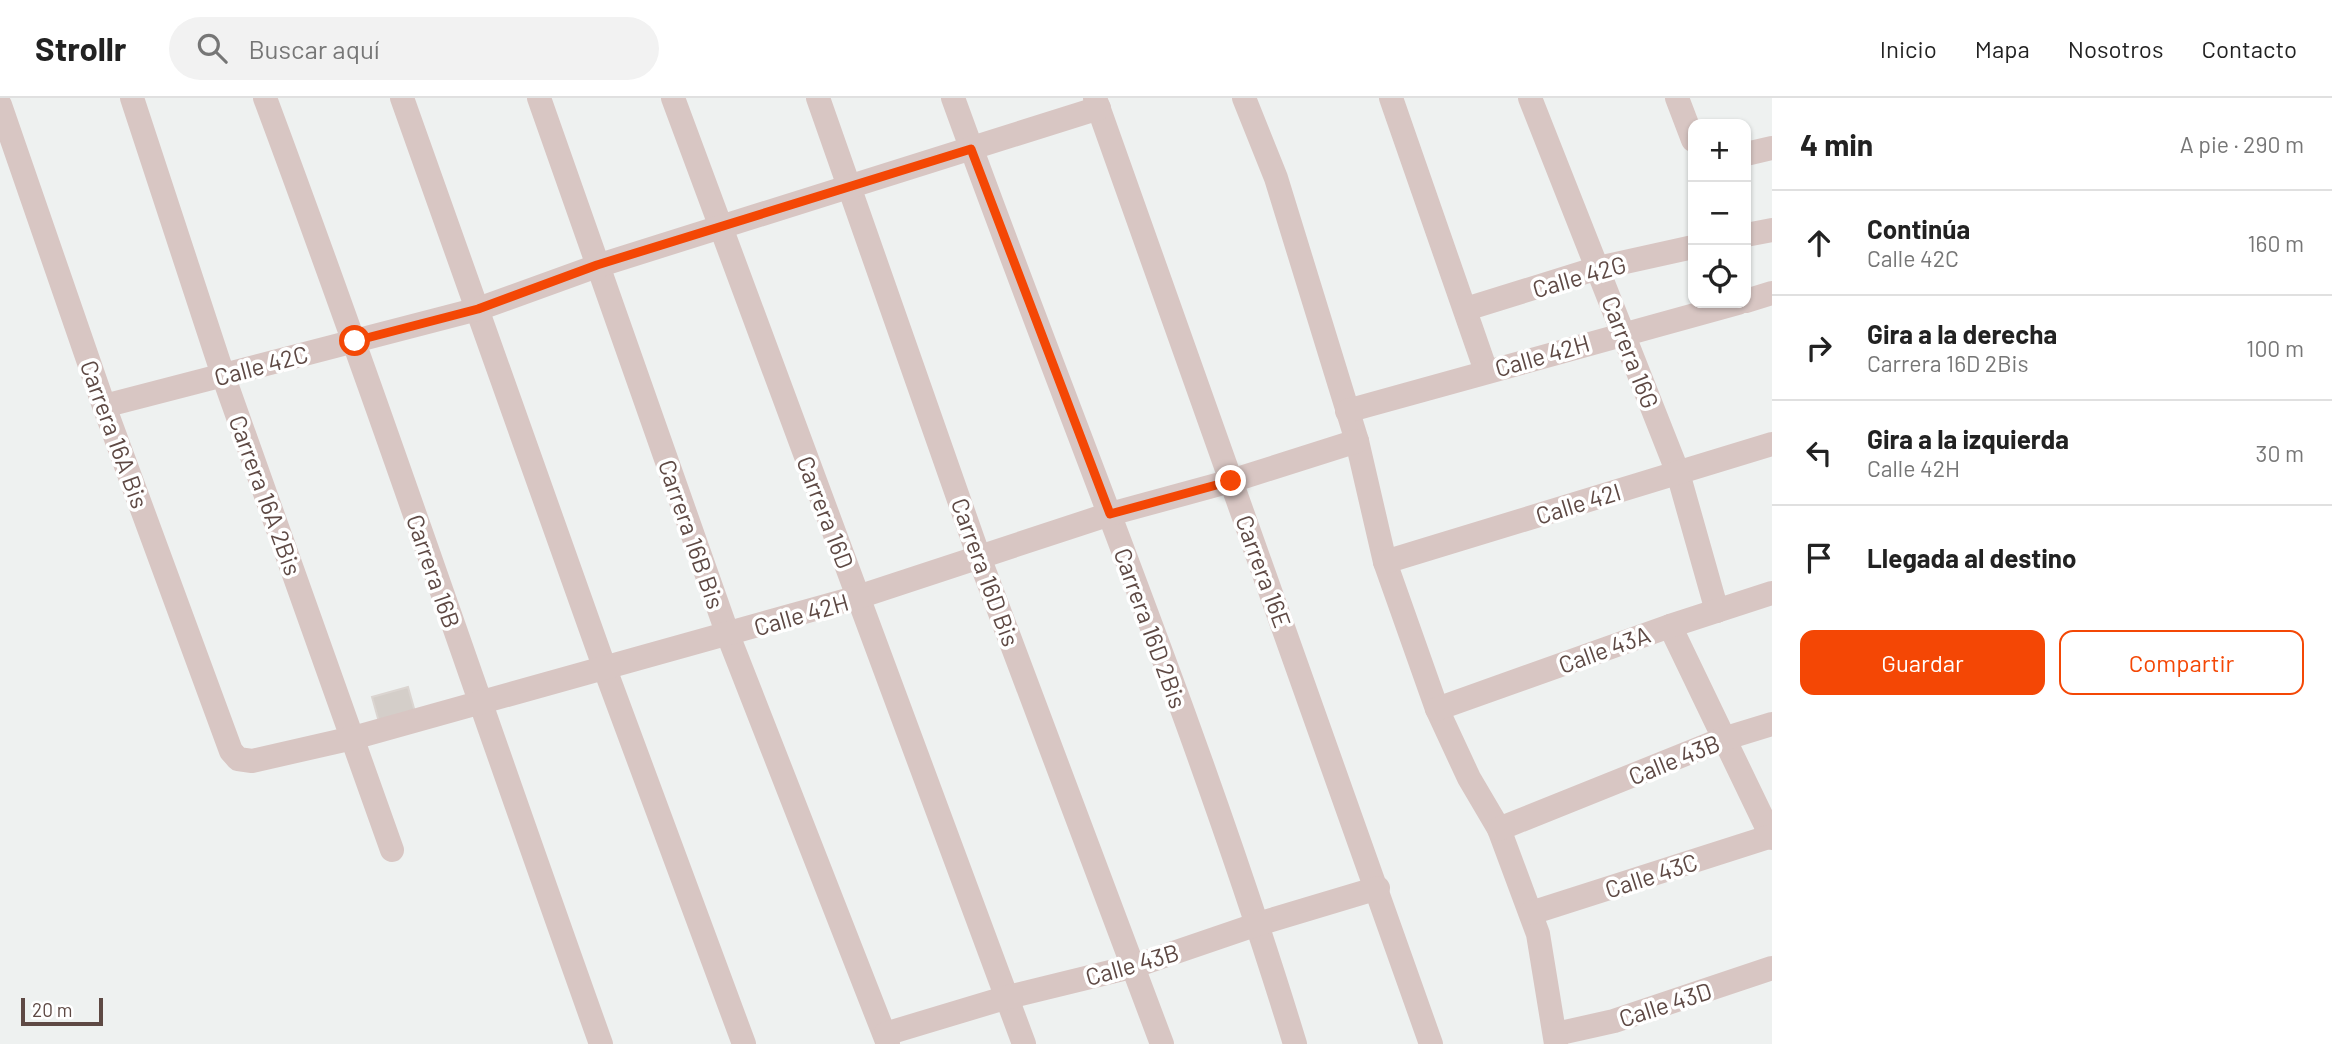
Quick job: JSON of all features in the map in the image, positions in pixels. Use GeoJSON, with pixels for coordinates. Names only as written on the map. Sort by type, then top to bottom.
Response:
{"type":"FeatureCollection","features":[{"type":"Feature","properties":{"kind":"street","name":"Carrera 16A 2Bis"},"geometry":{"type":"LineString","coordinates":[[132,98],[223,375],[392,850]]}},
{"type":"Feature","properties":{"kind":"street","name":"Carrera 16B"},"geometry":{"type":"LineString","coordinates":[[265,98],[355,341],[479,704],[601,1044]]}},
{"type":"Feature","properties":{"kind":"street"},"geometry":{"type":"LineString","coordinates":[[402,98],[605,669],[744,1044]]}},
{"type":"Feature","properties":{"kind":"street","name":"Carrera 16B Bis"},"geometry":{"type":"LineString","coordinates":[[540,98],[728,635],[887,1039]]}},
{"type":"Feature","properties":{"kind":"street","name":"Carrera 16D"},"geometry":{"type":"LineString","coordinates":[[673,98],[719,228],[1009,997],[1024,1044]]}},
{"type":"Feature","properties":{"kind":"street","name":"Carrera 16D Bis"},"geometry":{"type":"LineString","coordinates":[[818,98],[979,558],[1136,967],[1162,1044]]}},
{"type":"Feature","properties":{"kind":"street","name":"Carrera 16D 2Bis"},"geometry":{"type":"LineString","coordinates":[[953,98],[1110,514],[1258,924],[1295,1044]]}},
{"type":"Feature","properties":{"kind":"street"},"geometry":{"type":"LineString","coordinates":[[1244,98],[1276,178],[1357,441],[1385,562],[1437,709],[1469,778],[1499,829],[1538,934],[1556,1039]]}},
{"type":"Feature","properties":{"kind":"street"},"geometry":{"type":"LineString","coordinates":[[1391,98],[1486,371]]}},
{"type":"Feature","properties":{"kind":"street","name":"Carrera 16G"},"geometry":{"type":"LineString","coordinates":[[1530,98],[1678,473],[1717,611]]}},
{"type":"Feature","properties":{"kind":"street"},"geometry":{"type":"LineString","coordinates":[[1677,98],[1688,127]]}},
{"type":"Feature","properties":{"kind":"street","name":"Calle 42C"},"geometry":{"type":"LineString","coordinates":[[104,406],[478,309],[597,265],[971,149],[1097,103]]}},
{"type":"Feature","properties":{"kind":"street","name":"Carrera 16E"},"geometry":{"type":"LineString","coordinates":[[1097,103],[1378,888],[1431,1044]]}},
{"type":"Feature","properties":{"kind":"street","name":"Carrera 16A Bis"},"geometry":{"type":"LineString","coordinates":[[0,105],[104,406],[231,751],[238,759]]}},
{"type":"Feature","properties":{"kind":"street"},"geometry":{"type":"LineString","coordinates":[[1751,153],[1772,148]]}},
{"type":"Feature","properties":{"kind":"street"},"geometry":{"type":"LineString","coordinates":[[1751,234],[1772,230]]}},
{"type":"Feature","properties":{"kind":"street","name":"Calle 42G"},"geometry":{"type":"LineString","coordinates":[[1466,309],[1598,268],[1688,248]]}},
{"type":"Feature","properties":{"kind":"street"},"geometry":{"type":"LineString","coordinates":[[1751,299],[1772,293]]}},
{"type":"Feature","properties":{"kind":"street","name":"Calle 42H"},"geometry":{"type":"LineString","coordinates":[[1347,411],[1718,308]]}},
{"type":"Feature","properties":{"kind":"street","name":"Calle 42H"},"geometry":{"type":"LineString","coordinates":[[238,759],[252,761],[353,738],[728,635],[859,597],[1110,514],[1231,481],[1357,441]]}},
{"type":"Feature","properties":{"kind":"street","name":"Calle 42I"},"geometry":{"type":"LineString","coordinates":[[1385,562],[1772,444]]}},
{"type":"Feature","properties":{"kind":"street","name":"Calle 43A"},"geometry":{"type":"LineString","coordinates":[[1437,709],[1670,625],[1772,593]]}},
{"type":"Feature","properties":{"kind":"street"},"geometry":{"type":"LineString","coordinates":[[1670,625],[1772,837]]}},
{"type":"Feature","properties":{"kind":"street","name":"Calle 43B"},"geometry":{"type":"LineString","coordinates":[[1499,829],[1723,739],[1772,724]]}},
{"type":"Feature","properties":{"kind":"street","name":"Calle 43C"},"geometry":{"type":"LineString","coordinates":[[1531,914],[1772,837]]}},
{"type":"Feature","properties":{"kind":"street","name":"Calle 43B"},"geometry":{"type":"LineString","coordinates":[[887,1039],[1009,997],[1136,967],[1258,924],[1378,888]]}},
{"type":"Feature","properties":{"kind":"street","name":"Calle 43D"},"geometry":{"type":"LineString","coordinates":[[1556,1039],[1772,968]]}},
{"type":"Feature","properties":{"kind":"building"},"geometry":{"type":"Polygon","coordinates":[[[408,687],[417,719],[381,729],[372,697],[408,687]]]}},
{"type":"Feature","properties":{"kind":"route"},"geometry":{"type":"LineString","coordinates":[[355,341],[478,309],[597,265],[971,149],[1110,514],[1231,481]]}}]}
